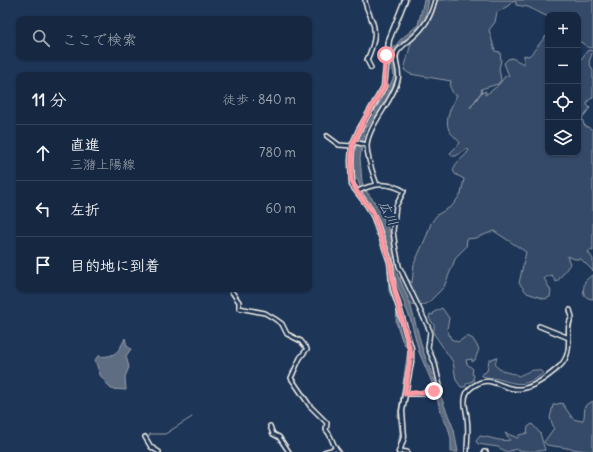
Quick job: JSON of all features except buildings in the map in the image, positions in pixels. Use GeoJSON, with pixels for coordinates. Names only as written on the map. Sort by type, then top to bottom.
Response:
{"type":"FeatureCollection","features":[{"type":"Feature","properties":{"kind":"main road"},"geometry":{"type":"LineString","coordinates":[[400,452],[404,437],[402,411],[411,362],[411,348],[394,288],[390,262],[375,219],[351,180],[354,143],[363,122],[384,87],[389,40],[405,0]]}},
{"type":"Feature","properties":{"kind":"street"},"geometry":{"type":"LineString","coordinates":[[365,0],[375,34],[373,46],[367,60],[371,68]]}},
{"type":"Feature","properties":{"kind":"street"},"geometry":{"type":"LineString","coordinates":[[377,184],[365,145],[375,123],[394,93],[398,81],[399,70],[395,59],[397,52],[428,21],[436,0]]}},
{"type":"Feature","properties":{"kind":"street"},"geometry":{"type":"LineString","coordinates":[[326,136],[339,145],[354,143],[365,145]]}},
{"type":"Feature","properties":{"kind":"street"},"geometry":{"type":"LineString","coordinates":[[358,191],[377,184],[390,184],[404,191],[396,206],[393,230],[398,266],[430,331],[428,348],[435,364],[440,386],[438,390],[434,391],[405,394]]}},
{"type":"Feature","properties":{"kind":"street"},"geometry":{"type":"LineString","coordinates":[[232,292],[239,302],[239,308],[265,313],[279,322],[287,334],[301,341],[307,349],[300,358],[291,378],[310,406],[327,423],[326,430],[332,437],[337,451],[324,452]]}},
{"type":"Feature","properties":{"kind":"street"},"geometry":{"type":"LineString","coordinates":[[467,452],[468,420],[464,399],[468,391],[485,380],[510,388],[520,389],[537,383],[563,362],[568,351],[569,322],[572,317],[570,310]]}},
{"type":"Feature","properties":{"kind":"street"},"geometry":{"type":"LineString","coordinates":[[539,326],[569,338]]}},
{"type":"Feature","properties":{"kind":"street"},"geometry":{"type":"LineString","coordinates":[[270,426],[273,434],[279,436],[289,452]]}},
{"type":"Feature","properties":{"kind":"street"},"geometry":{"type":"LineString","coordinates":[[146,437],[151,447],[159,452]]}},
{"type":"Feature","properties":{"kind":"street"},"geometry":{"type":"LineString","coordinates":[[400,452],[407,452]]}},
{"type":"Feature","properties":{"kind":"shaded area"},"geometry":{"type":"Polygon","coordinates":[[[424,0],[429,0],[426,15],[428,19],[417,32],[399,44],[391,56],[391,61],[398,72],[397,76],[387,101],[367,128],[360,158],[362,182],[367,192],[381,210],[391,236],[396,257],[393,258],[396,271],[410,303],[423,351],[454,430],[458,452],[451,452],[451,439],[448,427],[443,419],[433,385],[419,352],[411,321],[398,287],[378,219],[354,184],[355,183],[357,187],[360,188],[358,180],[352,177],[353,154],[362,128],[367,125],[376,112],[374,111],[387,92],[394,76],[393,70],[387,62],[388,55],[401,39],[418,25],[424,0]]]}},
{"type":"Feature","properties":{"kind":"shaded area"},"geometry":{"type":"Polygon","coordinates":[[[437,0],[593,0],[593,48],[587,47],[581,42],[581,12],[545,12],[545,16],[528,7],[516,5],[516,2],[513,1],[508,6],[497,12],[495,22],[489,30],[495,51],[500,52],[501,60],[499,69],[501,80],[498,84],[481,89],[482,91],[470,108],[481,93],[486,91],[485,95],[496,87],[505,76],[509,76],[504,63],[508,59],[512,58],[524,64],[524,55],[529,56],[545,37],[545,156],[581,156],[581,59],[588,50],[593,51],[589,62],[593,71],[593,97],[588,101],[587,105],[590,108],[582,118],[584,125],[593,130],[593,251],[590,250],[588,252],[593,259],[593,271],[581,259],[575,259],[567,256],[570,264],[557,282],[552,275],[544,278],[551,291],[550,297],[545,299],[527,293],[519,283],[526,252],[494,231],[476,238],[467,239],[466,247],[456,257],[444,287],[428,303],[419,307],[412,305],[404,293],[400,278],[403,274],[412,283],[414,264],[431,223],[437,215],[452,206],[461,194],[464,179],[455,174],[453,170],[456,164],[469,150],[466,149],[456,156],[452,156],[450,153],[460,143],[450,132],[447,123],[449,113],[457,95],[454,95],[450,87],[451,81],[410,74],[404,70],[411,43],[429,22],[437,0]]]}},
{"type":"Feature","properties":{"kind":"shaded area"},"geometry":{"type":"Polygon","coordinates":[[[388,271],[391,292],[398,308],[398,323],[403,339],[409,345],[410,352],[399,416],[401,434],[397,452],[400,433],[398,416],[408,350],[402,340],[396,322],[397,308],[389,291],[388,271]]]}},
{"type":"Feature","properties":{"kind":"shaded area"},"geometry":{"type":"Polygon","coordinates":[[[593,274],[593,299],[586,297],[583,290],[585,281],[593,274]]]}},
{"type":"Feature","properties":{"kind":"shaded area"},"geometry":{"type":"Polygon","coordinates":[[[442,308],[449,318],[447,329],[451,339],[458,342],[467,336],[473,339],[479,349],[475,360],[472,362],[472,359],[466,360],[467,364],[473,369],[472,374],[474,375],[473,381],[467,383],[465,387],[461,387],[456,380],[453,362],[434,334],[434,325],[429,318],[430,314],[433,315],[434,312],[442,308]]]}},
{"type":"Feature","properties":{"kind":"shaded area"},"geometry":{"type":"Polygon","coordinates":[[[125,338],[127,346],[131,349],[126,356],[129,367],[125,377],[126,390],[111,389],[100,375],[95,360],[98,356],[108,356],[115,353],[125,338]]]}},
{"type":"Feature","properties":{"kind":"shaded area"},"geometry":{"type":"Polygon","coordinates":[[[497,357],[495,365],[499,369],[518,376],[534,370],[544,373],[535,379],[521,384],[481,375],[487,371],[489,360],[497,357]]]}},
{"type":"Feature","properties":{"kind":"shaded area"},"geometry":{"type":"Polygon","coordinates":[[[593,401],[593,452],[547,445],[544,442],[554,428],[550,418],[553,405],[562,403],[573,419],[582,421],[584,418],[585,406],[593,401]]]}},
{"type":"Feature","properties":{"kind":"shaded area"},"geometry":{"type":"Polygon","coordinates":[[[532,424],[540,433],[545,450],[523,451],[516,449],[507,452],[498,447],[478,444],[476,441],[480,436],[499,440],[510,440],[505,433],[518,438],[519,435],[527,433],[528,427],[532,424]]]}},
{"type":"Feature","properties":{"kind":"waterway"},"geometry":{"type":"LineString","coordinates":[[351,189],[368,211]]}},
{"type":"Feature","properties":{"kind":"waterway"},"geometry":{"type":"LineString","coordinates":[[370,214],[376,235]]}},
{"type":"Feature","properties":{"kind":"waterway"},"geometry":{"type":"LineString","coordinates":[[149,436],[150,434],[165,434],[192,417]]}},
{"type":"Feature","properties":{"kind":"route"},"geometry":{"type":"LineString","coordinates":[[386,55],[386,81],[384,87],[363,122],[352,146],[351,180],[352,185],[372,211],[390,262],[394,288],[411,348],[411,362],[405,394],[421,394],[434,391]]}},
{"type":"Feature","properties":{"kind":"water label","name":"広川"},"geometry":{"type":"Point","coordinates":[389,213]}}]}
